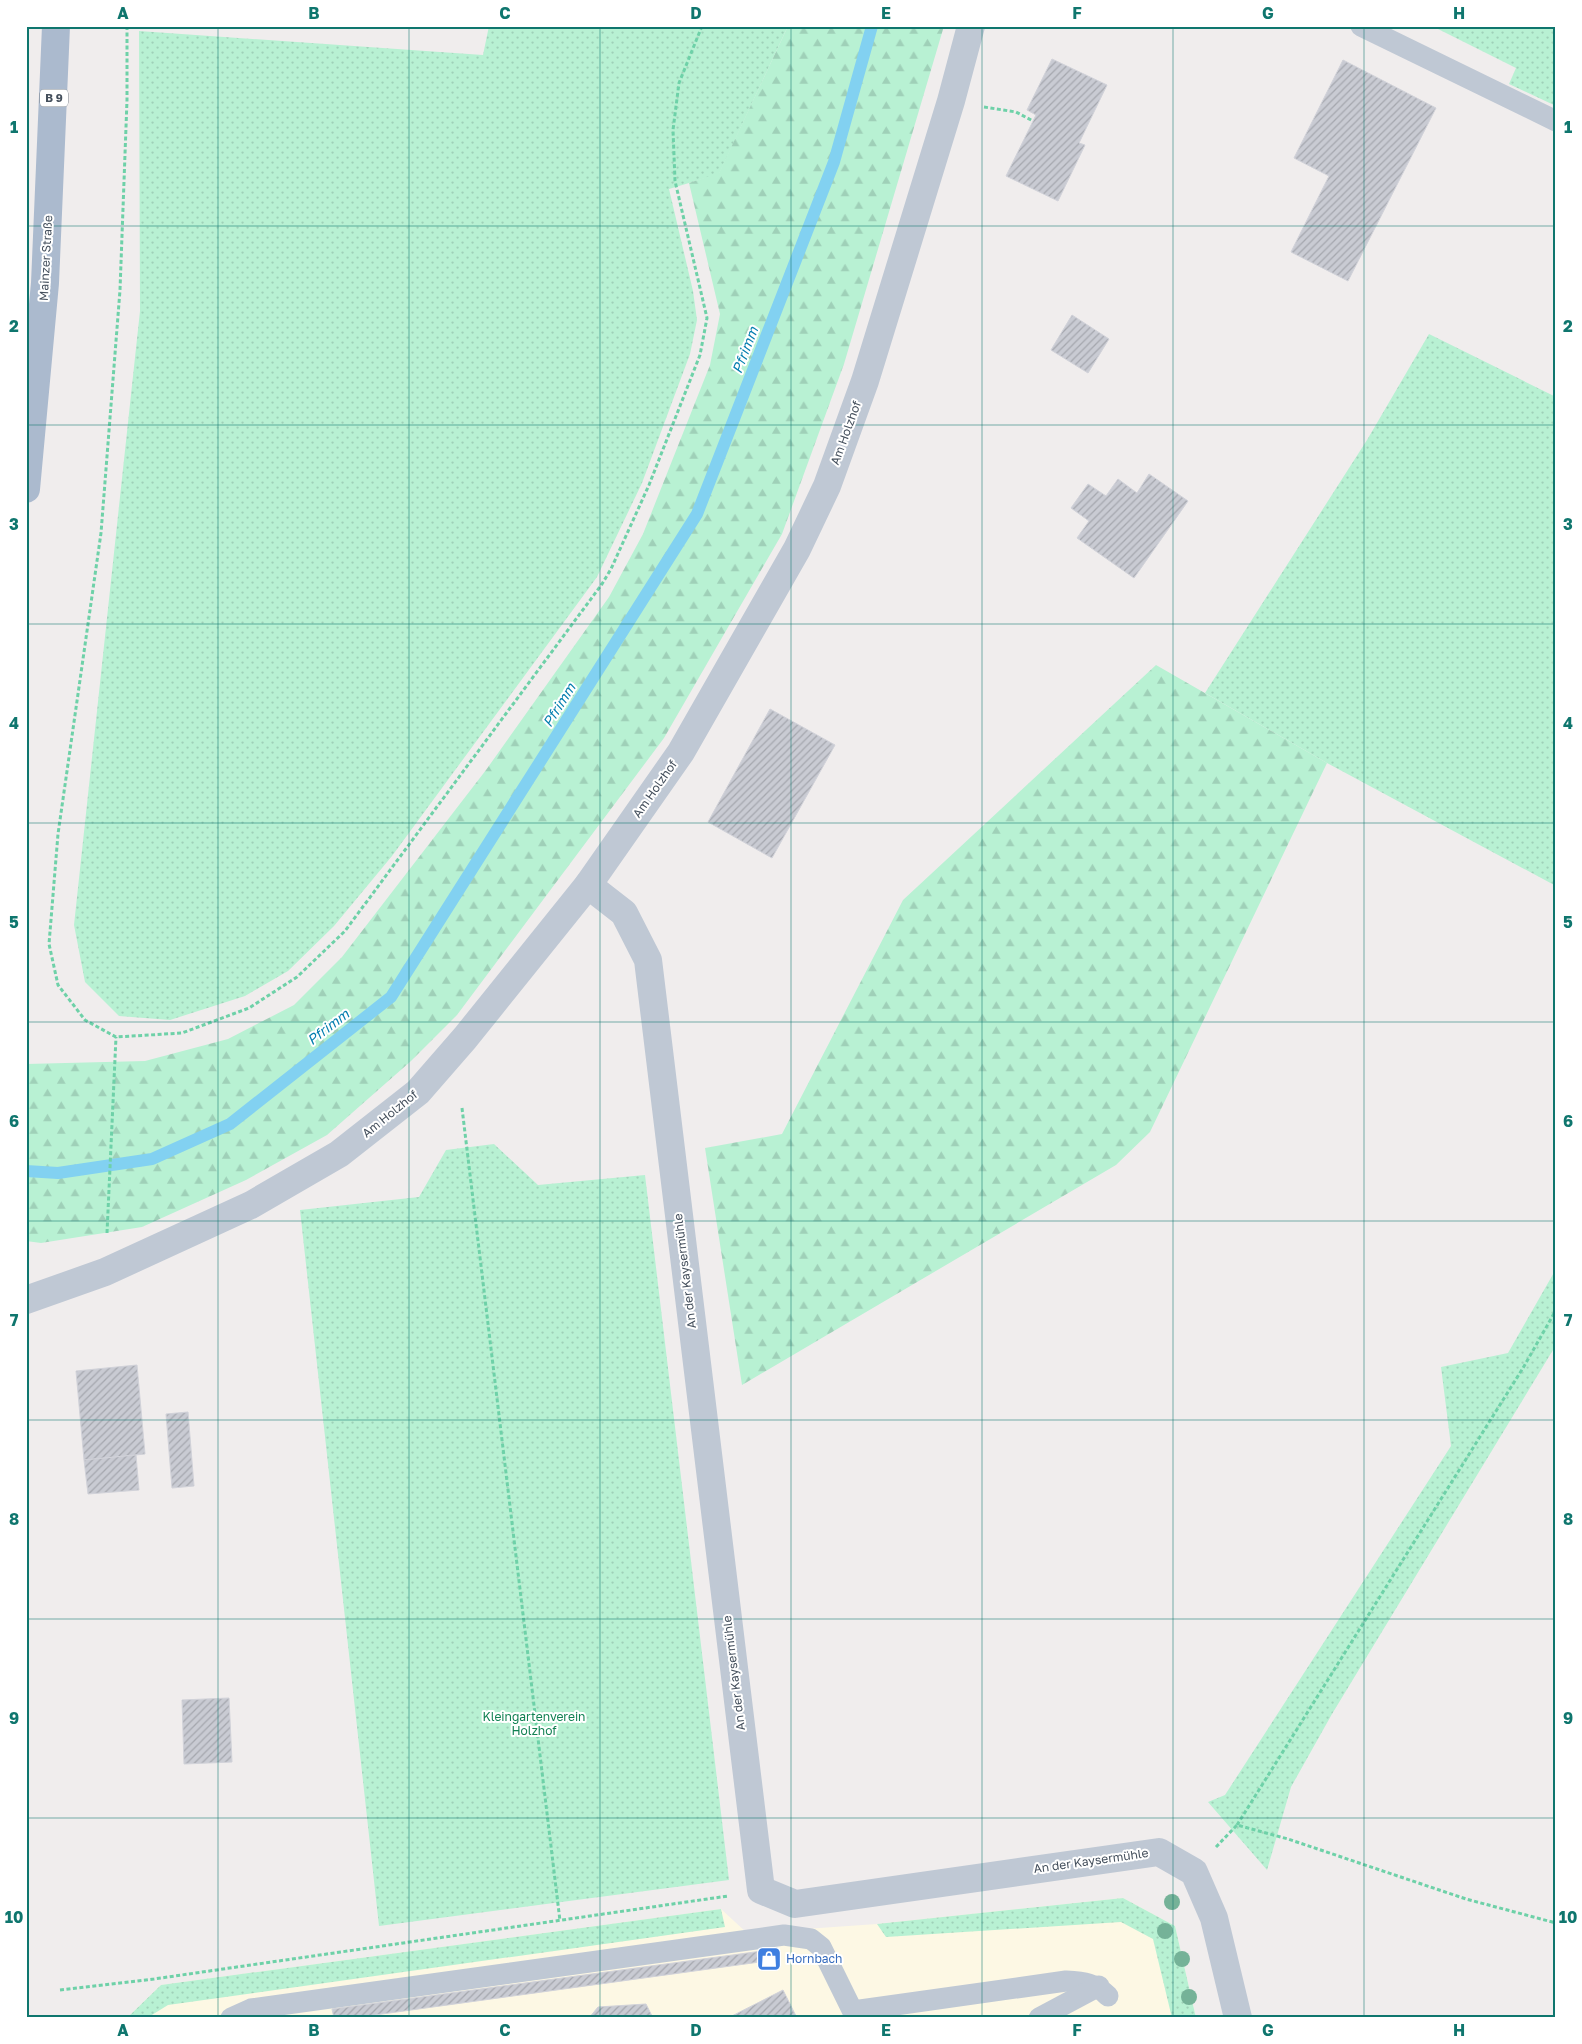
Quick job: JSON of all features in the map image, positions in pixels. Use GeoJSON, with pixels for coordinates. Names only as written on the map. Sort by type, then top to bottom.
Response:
{"type":"FeatureCollection","features":[{"type":"Feature","properties":{"kind":"main road","name":"Mainzer Straße"},"geometry":{"type":"LineString","coordinates":[[26,489],[45,282],[56,26]]}},
{"type":"Feature","properties":{"kind":"street","name":"Am Holzhof"},"geometry":{"type":"LineString","coordinates":[[26,1300],[105,1272],[251,1205],[339,1154],[418,1092],[465,1038],[588,885],[681,752],[797,549],[827,486],[865,381],[951,101],[971,26]]}},
{"type":"Feature","properties":{"kind":"street","name":"An der Kaysermühle"},"geometry":{"type":"LineString","coordinates":[[588,885],[624,913],[648,960],[761,1890],[795,1904],[1159,1852],[1194,1872]]}},
{"type":"Feature","properties":{"kind":"street"},"geometry":{"type":"LineString","coordinates":[[1194,1872],[1214,1918],[1238,2018]]}},
{"type":"Feature","properties":{"kind":"lane"},"geometry":{"type":"LineString","coordinates":[[1361,26],[1556,121]]}},
{"type":"Feature","properties":{"kind":"lane"},"geometry":{"type":"LineString","coordinates":[[231,2018],[251,2010],[784,1935],[811,1939],[821,1947],[855,2014],[1066,1981],[1087,1982],[1103,1991],[1039,2018]]}},
{"type":"Feature","properties":{"kind":"path"},"geometry":{"type":"LineString","coordinates":[[127,26],[127,100],[120,290],[101,533],[58,834],[49,944],[58,985],[84,1020],[116,1037],[182,1033],[248,1008],[298,977],[345,931],[612,569],[649,485],[700,355],[707,318],[675,181],[673,130],[679,83],[702,26]]}},
{"type":"Feature","properties":{"kind":"path"},"geometry":{"type":"LineString","coordinates":[[951,101],[1016,112],[1033,121]]}},
{"type":"Feature","properties":{"kind":"path"},"geometry":{"type":"LineString","coordinates":[[107,1235],[116,1037]]}},
{"type":"Feature","properties":{"kind":"path"},"geometry":{"type":"LineString","coordinates":[[462,1108],[560,1921]]}},
{"type":"Feature","properties":{"kind":"path"},"geometry":{"type":"LineString","coordinates":[[1194,1872],[1236,1825],[1523,1368],[1556,1310]]}},
{"type":"Feature","properties":{"kind":"path"},"geometry":{"type":"LineString","coordinates":[[1236,1825],[1288,1839],[1466,1899],[1556,1923]]}},
{"type":"Feature","properties":{"kind":"path"},"geometry":{"type":"LineString","coordinates":[[60,1990],[154,1979],[560,1921],[761,1890]]}},
{"type":"Feature","properties":{"kind":"shaded area","name":"Hornbach"},"geometry":{"type":"Polygon","coordinates":[[[1123,1898],[1175,1926],[1196,2018],[127,2018],[161,1985],[721,1909],[747,1933],[877,1924],[1123,1898]]]}},
{"type":"Feature","properties":{"kind":"green space"},"geometry":{"type":"Polygon","coordinates":[[[489,26],[788,26],[719,174],[669,189],[693,291],[697,320],[690,354],[642,483],[597,577],[392,856],[334,926],[288,971],[245,996],[170,1020],[119,1016],[85,982],[74,925],[140,311],[139,31],[483,55],[489,26]]]}},
{"type":"Feature","properties":{"kind":"green space"},"geometry":{"type":"Polygon","coordinates":[[[788,26],[944,26],[844,364],[782,534],[664,738],[457,1015],[411,1061],[327,1135],[246,1180],[142,1227],[41,1243],[26,1241],[26,1064],[145,1061],[228,1039],[294,1005],[342,957],[486,770],[609,597],[643,534],[710,365],[720,314],[689,183],[719,173],[788,26]]]}},
{"type":"Feature","properties":{"kind":"green space"},"geometry":{"type":"Polygon","coordinates":[[[1432,26],[1556,26],[1556,106],[1509,84],[1516,68],[1432,26]]]}},
{"type":"Feature","properties":{"kind":"green space"},"geometry":{"type":"Polygon","coordinates":[[[1429,334],[1556,397],[1556,886],[1327,763],[1205,693],[1367,440],[1429,334]]]}},
{"type":"Feature","properties":{"kind":"green space"},"geometry":{"type":"Polygon","coordinates":[[[1156,665],[1327,763],[1150,1132],[1116,1165],[742,1385],[705,1148],[782,1134],[903,900],[1156,665]]]}},
{"type":"Feature","properties":{"kind":"green space","name":"Kleingartenverein Holzhof"},"geometry":{"type":"Polygon","coordinates":[[[494,1144],[538,1185],[645,1175],[729,1880],[379,1926],[300,1210],[419,1197],[446,1150],[494,1144]]]}},
{"type":"Feature","properties":{"kind":"green space"},"geometry":{"type":"Polygon","coordinates":[[[1556,1269],[1556,1345],[1332,1714],[1291,1787],[1267,1870],[1208,1802],[1225,1795],[1451,1446],[1441,1367],[1508,1353],[1556,1269]]]}},
{"type":"Feature","properties":{"kind":"green space"},"geometry":{"type":"Polygon","coordinates":[[[1123,1898],[1175,1926],[1196,2018],[1172,2018],[1153,1939],[1121,1922],[886,1937],[877,1924],[1123,1898]]]}},
{"type":"Feature","properties":{"kind":"green space"},"geometry":{"type":"Polygon","coordinates":[[[721,1909],[725,1927],[168,2005],[147,2018],[127,2018],[161,1985],[721,1909]]]}},
{"type":"Feature","properties":{"kind":"building"},"geometry":{"type":"Polygon","coordinates":[[[1052,59],[1107,85],[1079,143],[1085,145],[1058,201],[1006,176],[1036,115],[1027,110],[1052,59]]]}},
{"type":"Feature","properties":{"kind":"building"},"geometry":{"type":"Polygon","coordinates":[[[1343,60],[1436,108],[1348,281],[1291,252],[1329,176],[1294,158],[1343,60]]]}},
{"type":"Feature","properties":{"kind":"building"},"geometry":{"type":"Polygon","coordinates":[[[1072,315],[1109,339],[1088,373],[1051,350],[1072,315]]]}},
{"type":"Feature","properties":{"kind":"building"},"geometry":{"type":"Polygon","coordinates":[[[1149,474],[1188,501],[1134,578],[1077,538],[1089,521],[1071,508],[1088,484],[1106,496],[1118,479],[1137,493],[1149,474]]]}},
{"type":"Feature","properties":{"kind":"building"},"geometry":{"type":"Polygon","coordinates":[[[770,709],[835,745],[772,858],[708,822],[770,709]]]}},
{"type":"Feature","properties":{"kind":"building"},"geometry":{"type":"Polygon","coordinates":[[[137,1365],[145,1454],[84,1460],[76,1371],[137,1365]]]}},
{"type":"Feature","properties":{"kind":"building"},"geometry":{"type":"Polygon","coordinates":[[[188,1412],[194,1486],[172,1488],[166,1414],[188,1412]]]}},
{"type":"Feature","properties":{"kind":"building"},"geometry":{"type":"Polygon","coordinates":[[[136,1455],[139,1490],[88,1494],[84,1460],[136,1455]]]}},
{"type":"Feature","properties":{"kind":"building"},"geometry":{"type":"Polygon","coordinates":[[[229,1698],[232,1762],[184,1764],[182,1700],[229,1698]]]}},
{"type":"Feature","properties":{"kind":"building"},"geometry":{"type":"Polygon","coordinates":[[[762,1951],[767,1961],[353,2018],[334,2018],[332,2009],[762,1951]]]}},
{"type":"Feature","properties":{"kind":"building"},"geometry":{"type":"Polygon","coordinates":[[[783,1990],[797,2018],[728,2018],[783,1990]]]}},
{"type":"Feature","properties":{"kind":"building"},"geometry":{"type":"Polygon","coordinates":[[[646,2004],[653,2018],[589,2018],[598,2007],[646,2004]]]}},
{"type":"Feature","properties":{"kind":"waterway","name":"Pfrimm"},"geometry":{"type":"LineString","coordinates":[[26,1171],[58,1173],[152,1159],[230,1124],[391,997],[697,514],[834,162],[872,26]]}},
{"type":"Feature","properties":{"kind":"place","name":"Hornbach"},"geometry":{"type":"Point","coordinates":[769,1959]}}]}
